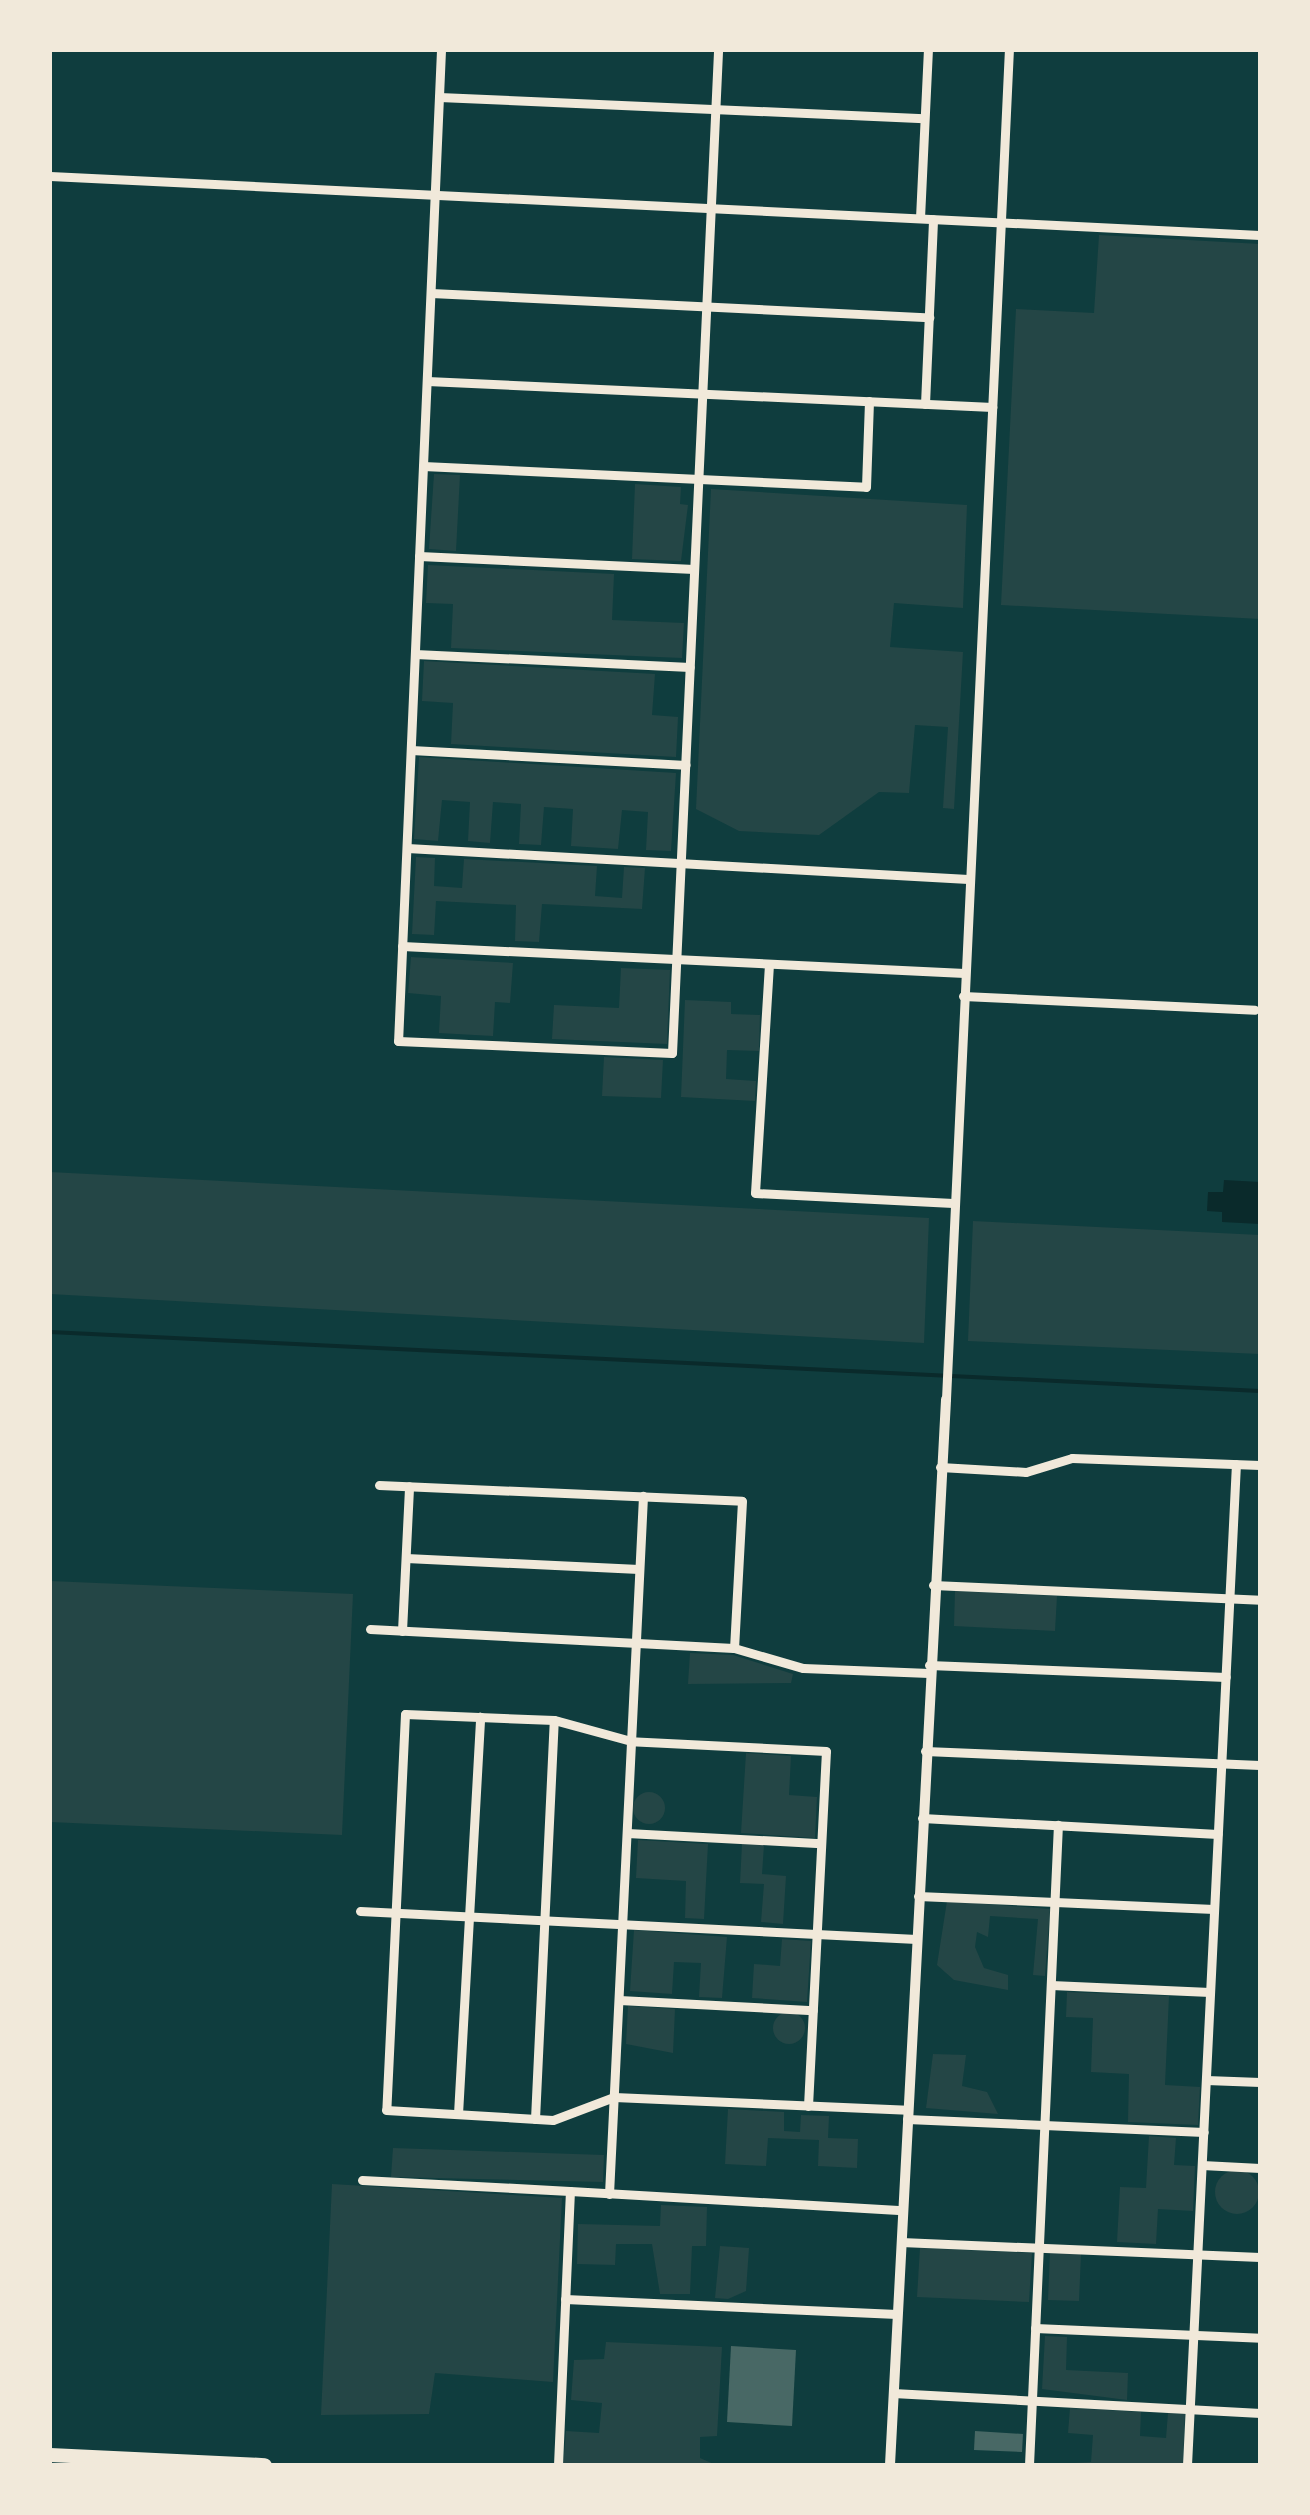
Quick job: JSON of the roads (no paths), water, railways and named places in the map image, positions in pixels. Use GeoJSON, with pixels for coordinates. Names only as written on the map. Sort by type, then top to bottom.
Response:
{"type":"FeatureCollection","features":[{"type":"Feature","properties":{"kind":"main road"},"geometry":{"type":"LineString","coordinates":[[50,2455],[264,2465]]}},
{"type":"Feature","properties":{"kind":"street"},"geometry":{"type":"LineString","coordinates":[[442,50],[398,1041],[672,1053],[718,50]]}},
{"type":"Feature","properties":{"kind":"street"},"geometry":{"type":"LineString","coordinates":[[920,218],[928,50]]}},
{"type":"Feature","properties":{"kind":"street"},"geometry":{"type":"LineString","coordinates":[[890,2465],[939,1467],[946,1399],[1009,50]]}},
{"type":"Feature","properties":{"kind":"street"},"geometry":{"type":"LineString","coordinates":[[440,97],[924,118]]}},
{"type":"Feature","properties":{"kind":"street"},"geometry":{"type":"LineString","coordinates":[[50,176],[1260,234]]}},
{"type":"Feature","properties":{"kind":"street"},"geometry":{"type":"LineString","coordinates":[[925,404],[932,219]]}},
{"type":"Feature","properties":{"kind":"street"},"geometry":{"type":"LineString","coordinates":[[431,293],[928,317]]}},
{"type":"Feature","properties":{"kind":"street"},"geometry":{"type":"LineString","coordinates":[[427,380],[992,407]]}},
{"type":"Feature","properties":{"kind":"street"},"geometry":{"type":"LineString","coordinates":[[423,466],[866,487],[869,401]]}},
{"type":"Feature","properties":{"kind":"street"},"geometry":{"type":"LineString","coordinates":[[420,556],[694,569]]}},
{"type":"Feature","properties":{"kind":"street"},"geometry":{"type":"LineString","coordinates":[[415,654],[690,667]]}},
{"type":"Feature","properties":{"kind":"street"},"geometry":{"type":"LineString","coordinates":[[411,750],[686,765]]}},
{"type":"Feature","properties":{"kind":"street"},"geometry":{"type":"LineString","coordinates":[[407,848],[681,860],[968,879]]}},
{"type":"Feature","properties":{"kind":"street"},"geometry":{"type":"LineString","coordinates":[[402,946],[964,973]]}},
{"type":"Feature","properties":{"kind":"street"},"geometry":{"type":"LineString","coordinates":[[768,964],[756,1193],[953,1203]]}},
{"type":"Feature","properties":{"kind":"street"},"geometry":{"type":"LineString","coordinates":[[963,996],[1254,1010]]}},
{"type":"Feature","properties":{"kind":"street"},"geometry":{"type":"LineString","coordinates":[[939,1467],[1026,1472],[1072,1458],[1260,1465]]}},
{"type":"Feature","properties":{"kind":"street"},"geometry":{"type":"LineString","coordinates":[[1187,2465],[1236,1464]]}},
{"type":"Feature","properties":{"kind":"street"},"geometry":{"type":"LineString","coordinates":[[379,1485],[742,1500],[734,1648]]}},
{"type":"Feature","properties":{"kind":"street"},"geometry":{"type":"LineString","coordinates":[[402,1631],[409,1486]]}},
{"type":"Feature","properties":{"kind":"street"},"geometry":{"type":"LineString","coordinates":[[610,2194],[643,1496]]}},
{"type":"Feature","properties":{"kind":"street"},"geometry":{"type":"LineString","coordinates":[[406,1558],[639,1569]]}},
{"type":"Feature","properties":{"kind":"street"},"geometry":{"type":"LineString","coordinates":[[934,1585],[1260,1600]]}},
{"type":"Feature","properties":{"kind":"street"},"geometry":{"type":"LineString","coordinates":[[370,1629],[734,1648],[802,1668],[1226,1677]]}},
{"type":"Feature","properties":{"kind":"street"},"geometry":{"type":"LineString","coordinates":[[808,2106],[826,1750],[631,1742],[554,1720],[404,1714],[386,2110],[535,2119],[614,2097],[1204,2132]]}},
{"type":"Feature","properties":{"kind":"street"},"geometry":{"type":"LineString","coordinates":[[458,2114],[480,1717]]}},
{"type":"Feature","properties":{"kind":"street"},"geometry":{"type":"LineString","coordinates":[[535,2119],[554,1720]]}},
{"type":"Feature","properties":{"kind":"street"},"geometry":{"type":"LineString","coordinates":[[925,1750],[1260,1764]]}},
{"type":"Feature","properties":{"kind":"street"},"geometry":{"type":"LineString","coordinates":[[922,1818],[1218,1834]]}},
{"type":"Feature","properties":{"kind":"street"},"geometry":{"type":"LineString","coordinates":[[1028,2465],[1058,1825]]}},
{"type":"Feature","properties":{"kind":"street"},"geometry":{"type":"LineString","coordinates":[[627,1833],[821,1844]]}},
{"type":"Feature","properties":{"kind":"street"},"geometry":{"type":"LineString","coordinates":[[918,1896],[1214,1910]]}},
{"type":"Feature","properties":{"kind":"street"},"geometry":{"type":"LineString","coordinates":[[360,1911],[916,1940]]}},
{"type":"Feature","properties":{"kind":"street"},"geometry":{"type":"LineString","coordinates":[[1051,1985],[1210,1992]]}},
{"type":"Feature","properties":{"kind":"street"},"geometry":{"type":"LineString","coordinates":[[619,2000],[813,2010]]}},
{"type":"Feature","properties":{"kind":"street"},"geometry":{"type":"LineString","coordinates":[[1206,2080],[1260,2082]]}},
{"type":"Feature","properties":{"kind":"street"},"geometry":{"type":"LineString","coordinates":[[1202,2165],[1260,2168]]}},
{"type":"Feature","properties":{"kind":"street"},"geometry":{"type":"LineString","coordinates":[[362,2180],[902,2210]]}},
{"type":"Feature","properties":{"kind":"street"},"geometry":{"type":"LineString","coordinates":[[558,2465],[570,2191]]}},
{"type":"Feature","properties":{"kind":"street"},"geometry":{"type":"LineString","coordinates":[[900,2242],[1260,2256]]}},
{"type":"Feature","properties":{"kind":"street"},"geometry":{"type":"LineString","coordinates":[[565,2299],[897,2314]]}},
{"type":"Feature","properties":{"kind":"street"},"geometry":{"type":"LineString","coordinates":[[1035,2328],[1260,2338]]}},
{"type":"Feature","properties":{"kind":"street"},"geometry":{"type":"LineString","coordinates":[[893,2394],[1260,2413]]}},
{"type":"Feature","properties":{"kind":"waterway"},"geometry":{"type":"LineString","coordinates":[[50,1332],[1260,1391]]}}]}
